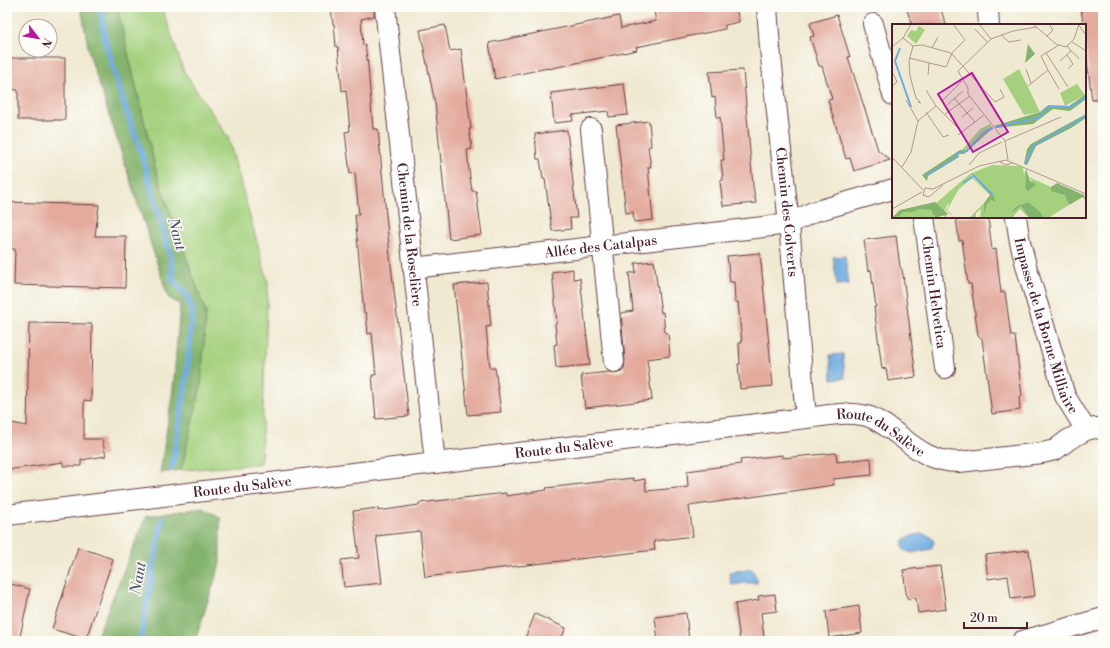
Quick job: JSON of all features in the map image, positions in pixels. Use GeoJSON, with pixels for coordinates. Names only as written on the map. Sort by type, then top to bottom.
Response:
{"type":"FeatureCollection","features":[{"type":"Feature","properties":{"kind":"street","name":"Chemin de la Roselière"},"geometry":{"type":"LineString","coordinates":[[385,7],[435,463]]}},
{"type":"Feature","properties":{"kind":"street","name":"Chemin des Colverts"},"geometry":{"type":"LineString","coordinates":[[767,7],[806,418]]}},
{"type":"Feature","properties":{"kind":"street"},"geometry":{"type":"LineString","coordinates":[[873,24],[892,91]]}},
{"type":"Feature","properties":{"kind":"street"},"geometry":{"type":"LineString","coordinates":[[591,129],[614,362]]}},
{"type":"Feature","properties":{"kind":"street"},"geometry":{"type":"LineString","coordinates":[[788,224],[813,212],[892,189]]}},
{"type":"Feature","properties":{"kind":"street","name":"Chemin Helvetica"},"geometry":{"type":"LineString","coordinates":[[924,218],[945,368]]}},
{"type":"Feature","properties":{"kind":"street","name":"Impasse de la Borne Milliaire"},"geometry":{"type":"LineString","coordinates":[[1016,218],[1027,270],[1065,396],[1094,429]]}},
{"type":"Feature","properties":{"kind":"street","name":"Allée des Catalpas"},"geometry":{"type":"LineString","coordinates":[[413,268],[788,224]]}},
{"type":"Feature","properties":{"kind":"street","name":"Route du Salève"},"geometry":{"type":"LineString","coordinates":[[7,516],[852,413],[869,417],[881,423],[917,450],[946,462],[998,458],[1055,450],[1068,440],[1094,429]]}},
{"type":"Feature","properties":{"kind":"street"},"geometry":{"type":"LineString","coordinates":[[1022,641],[1103,618]]}},
{"type":"Feature","properties":{"kind":"green space"},"geometry":{"type":"Polygon","coordinates":[[[81,7],[117,7],[157,175],[206,313],[201,385],[181,470],[160,473],[173,389],[180,305],[168,297],[89,53],[81,7]]]}},
{"type":"Feature","properties":{"kind":"green space"},"geometry":{"type":"Polygon","coordinates":[[[117,7],[162,7],[184,72],[228,137],[268,282],[261,463],[181,470],[201,385],[206,313],[157,175],[117,7]]]}},
{"type":"Feature","properties":{"kind":"green space"},"geometry":{"type":"Polygon","coordinates":[[[203,508],[220,517],[220,564],[195,641],[95,641],[146,516],[203,508]]]}},
{"type":"Feature","properties":{"kind":"water"},"geometry":{"type":"Polygon","coordinates":[[[845,256],[849,284],[837,285],[833,257],[845,256]]]}},
{"type":"Feature","properties":{"kind":"water"},"geometry":{"type":"Polygon","coordinates":[[[843,354],[845,378],[832,379],[830,355],[843,354]]]}},
{"type":"Feature","properties":{"kind":"water"},"geometry":{"type":"Polygon","coordinates":[[[922,534],[928,535],[933,540],[934,542],[931,549],[912,553],[904,550],[903,542],[905,539],[922,534]]]}},
{"type":"Feature","properties":{"kind":"water"},"geometry":{"type":"Polygon","coordinates":[[[752,569],[758,580],[757,583],[731,584],[729,572],[752,569]]]}},
{"type":"Feature","properties":{"kind":"building"},"geometry":{"type":"Polygon","coordinates":[[[331,7],[374,7],[374,16],[361,19],[363,45],[365,44],[368,66],[373,129],[378,129],[390,257],[409,416],[376,419],[372,375],[376,375],[372,333],[368,334],[366,313],[364,313],[355,215],[359,215],[355,173],[350,174],[345,132],[350,131],[346,90],[342,91],[338,47],[336,47],[331,7]]]}},
{"type":"Feature","properties":{"kind":"building"},"geometry":{"type":"Polygon","coordinates":[[[653,7],[736,7],[739,22],[725,25],[725,29],[636,47],[637,50],[495,79],[489,43],[619,16],[621,28],[656,21],[653,7]]]}},
{"type":"Feature","properties":{"kind":"building"},"geometry":{"type":"Polygon","coordinates":[[[906,7],[940,7],[946,24],[912,24],[906,7]]]}},
{"type":"Feature","properties":{"kind":"building"},"geometry":{"type":"Polygon","coordinates":[[[1081,7],[1103,7],[1103,100],[1092,100],[1086,51],[1086,24],[1083,24],[1081,7]]]}},
{"type":"Feature","properties":{"kind":"building"},"geometry":{"type":"Polygon","coordinates":[[[837,15],[850,57],[848,57],[878,150],[890,160],[854,171],[850,158],[846,159],[828,100],[832,99],[822,66],[819,66],[810,37],[814,36],[810,23],[837,15]]]}},
{"type":"Feature","properties":{"kind":"building"},"geometry":{"type":"Polygon","coordinates":[[[445,25],[450,51],[461,49],[471,129],[469,129],[472,149],[467,150],[469,170],[472,191],[476,191],[482,235],[449,239],[435,103],[420,30],[445,25]]]}},
{"type":"Feature","properties":{"kind":"building"},"geometry":{"type":"Polygon","coordinates":[[[7,58],[65,58],[65,120],[18,120],[18,90],[7,89],[7,58]]]}},
{"type":"Feature","properties":{"kind":"building"},"geometry":{"type":"Polygon","coordinates":[[[743,70],[753,186],[756,203],[723,206],[720,181],[723,180],[721,160],[724,160],[720,117],[717,118],[715,97],[712,98],[709,72],[743,70]]]}},
{"type":"Feature","properties":{"kind":"building"},"geometry":{"type":"Polygon","coordinates":[[[624,84],[628,115],[609,117],[608,111],[572,115],[573,121],[554,123],[551,93],[624,84]]]}},
{"type":"Feature","properties":{"kind":"building"},"geometry":{"type":"Polygon","coordinates":[[[649,121],[651,146],[648,147],[651,167],[648,167],[653,220],[634,222],[633,212],[626,213],[616,125],[649,121]]]}},
{"type":"Feature","properties":{"kind":"building"},"geometry":{"type":"Polygon","coordinates":[[[567,130],[577,218],[570,218],[571,229],[552,231],[545,179],[543,179],[540,159],[537,159],[535,134],[567,130]]]}},
{"type":"Feature","properties":{"kind":"building"},"geometry":{"type":"Polygon","coordinates":[[[7,202],[99,205],[95,236],[126,236],[125,288],[14,285],[15,249],[7,249],[7,202]]]}},
{"type":"Feature","properties":{"kind":"building"},"geometry":{"type":"Polygon","coordinates":[[[956,218],[988,218],[992,250],[996,249],[1001,293],[1005,292],[1011,336],[1015,336],[1022,397],[1019,397],[1020,410],[992,414],[982,339],[978,335],[971,284],[968,284],[962,240],[959,241],[956,218]]]}},
{"type":"Feature","properties":{"kind":"building"},"geometry":{"type":"Polygon","coordinates":[[[896,236],[900,267],[903,275],[916,377],[888,381],[886,368],[882,369],[871,270],[868,271],[864,240],[896,236]]]}},
{"type":"Feature","properties":{"kind":"building"},"geometry":{"type":"Polygon","coordinates":[[[760,253],[773,386],[740,389],[738,364],[740,364],[739,343],[742,343],[738,302],[735,302],[734,282],[730,282],[727,256],[760,253]]]}},
{"type":"Feature","properties":{"kind":"building"},"geometry":{"type":"Polygon","coordinates":[[[654,261],[661,313],[663,312],[665,333],[668,333],[670,356],[647,359],[652,400],[585,408],[581,375],[609,372],[616,373],[624,370],[625,361],[621,313],[633,311],[629,273],[636,273],[635,263],[654,261]]]}},
{"type":"Feature","properties":{"kind":"building"},"geometry":{"type":"Polygon","coordinates":[[[573,269],[573,279],[580,278],[590,365],[556,368],[554,345],[557,344],[555,324],[557,323],[552,272],[573,269]]]}},
{"type":"Feature","properties":{"kind":"building"},"geometry":{"type":"Polygon","coordinates":[[[487,282],[491,326],[486,327],[490,368],[495,368],[501,412],[468,415],[454,285],[487,282]]]}},
{"type":"Feature","properties":{"kind":"building"},"geometry":{"type":"Polygon","coordinates":[[[29,323],[92,324],[91,401],[84,400],[84,439],[102,439],[106,456],[81,460],[81,466],[63,466],[63,462],[7,470],[7,422],[27,426],[29,323]]]}},
{"type":"Feature","properties":{"kind":"building"},"geometry":{"type":"Polygon","coordinates":[[[836,453],[837,462],[871,458],[872,475],[833,479],[834,485],[689,506],[693,536],[654,541],[655,550],[425,577],[420,531],[376,536],[382,583],[344,587],[341,560],[359,558],[353,511],[378,508],[378,511],[419,505],[419,503],[506,493],[506,496],[547,490],[546,488],[633,478],[634,481],[645,479],[646,491],[688,487],[687,471],[741,464],[740,460],[782,455],[782,458],[836,453]]]}},
{"type":"Feature","properties":{"kind":"building"},"geometry":{"type":"Polygon","coordinates":[[[78,547],[113,559],[86,639],[52,629],[78,547]]]}},
{"type":"Feature","properties":{"kind":"building"},"geometry":{"type":"Polygon","coordinates":[[[1029,550],[1035,596],[1011,599],[1008,576],[988,579],[985,555],[1029,550]]]}},
{"type":"Feature","properties":{"kind":"building"},"geometry":{"type":"Polygon","coordinates":[[[940,566],[946,609],[918,613],[916,598],[907,599],[903,570],[940,566]]]}},
{"type":"Feature","properties":{"kind":"building"},"geometry":{"type":"Polygon","coordinates":[[[7,583],[30,589],[19,641],[7,641],[7,583]]]}},
{"type":"Feature","properties":{"kind":"building"},"geometry":{"type":"Polygon","coordinates":[[[775,594],[777,611],[761,613],[764,637],[740,641],[735,604],[759,600],[758,596],[775,594]]]}},
{"type":"Feature","properties":{"kind":"building"},"geometry":{"type":"Polygon","coordinates":[[[859,606],[862,633],[829,638],[826,611],[859,606]]]}},
{"type":"Feature","properties":{"kind":"building"},"geometry":{"type":"Polygon","coordinates":[[[686,613],[689,641],[658,641],[655,617],[686,613]]]}},
{"type":"Feature","properties":{"kind":"building"},"geometry":{"type":"Polygon","coordinates":[[[535,614],[566,628],[560,641],[524,641],[535,614]]]}},
{"type":"Feature","properties":{"kind":"waterway","name":"Nant"},"geometry":{"type":"LineString","coordinates":[[100,7],[105,40],[124,105],[140,149],[156,205],[171,259],[173,280],[187,296],[192,311],[187,374],[172,468]]}},
{"type":"Feature","properties":{"kind":"waterway","name":"Nant"},"geometry":{"type":"LineString","coordinates":[[140,641],[162,519]]}}]}
